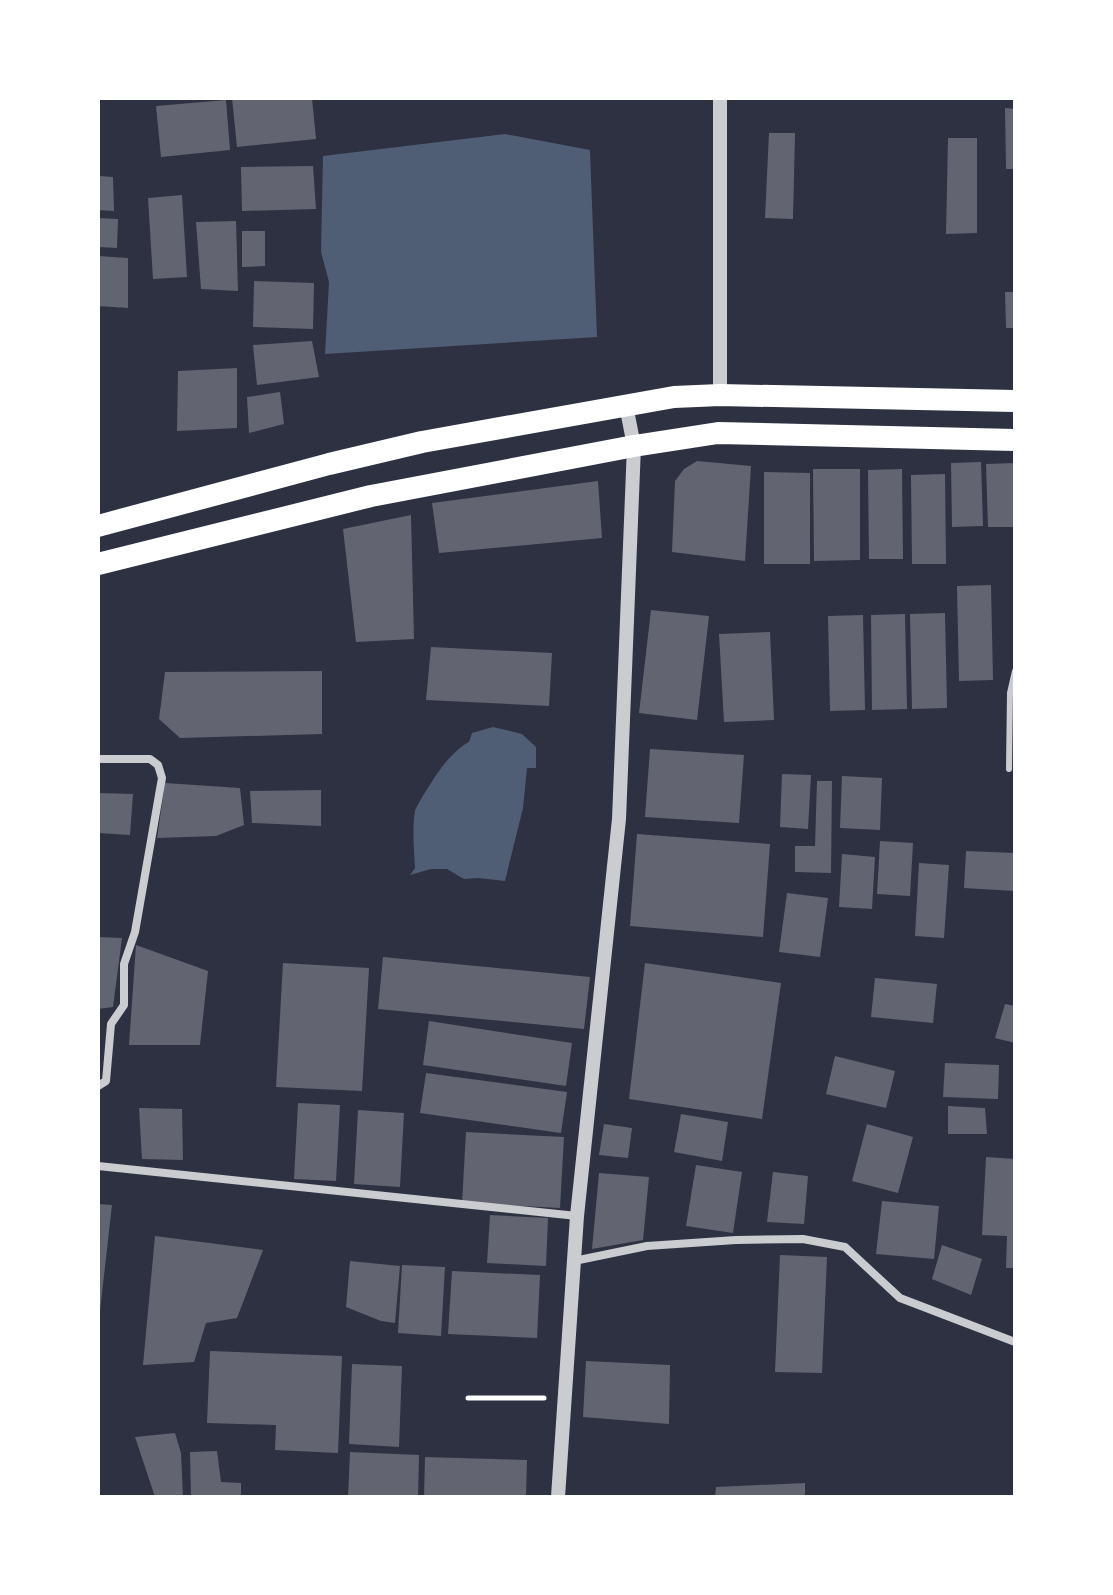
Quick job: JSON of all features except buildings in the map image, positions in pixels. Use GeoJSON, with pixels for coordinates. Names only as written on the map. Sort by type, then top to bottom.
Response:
{"type":"FeatureCollection","features":[{"type":"Feature","properties":{"kind":"highway"},"geometry":{"type":"LineString","coordinates":[[98,526],[422,442],[674,397],[720,395],[1015,401]]}},
{"type":"Feature","properties":{"kind":"highway"},"geometry":{"type":"LineString","coordinates":[[98,564],[371,496],[718,433],[1015,440]]}},
{"type":"Feature","properties":{"kind":"street"},"geometry":{"type":"LineString","coordinates":[[720,98],[720,395]]}},
{"type":"Feature","properties":{"kind":"street"},"geometry":{"type":"LineString","coordinates":[[558,1497],[577,1216],[619,819],[634,446],[626,405]]}},
{"type":"Feature","properties":{"kind":"street"},"geometry":{"type":"LineString","coordinates":[[98,759],[150,759],[158,765],[162,778],[135,932],[124,964],[124,1005],[111,1024],[106,1081],[98,1086]]}},
{"type":"Feature","properties":{"kind":"street"},"geometry":{"type":"LineString","coordinates":[[98,1166],[577,1216]]}},
{"type":"Feature","properties":{"kind":"street"},"geometry":{"type":"LineString","coordinates":[[574,1261],[647,1246],[803,1239],[845,1247],[900,1298],[1015,1342]]}},
{"type":"Feature","properties":{"kind":"lane"},"geometry":{"type":"LineString","coordinates":[[1009,769],[1010,693],[1015,671]]}},
{"type":"Feature","properties":{"kind":"path"},"geometry":{"type":"LineString","coordinates":[[468,1398],[565,1397]]}},
{"type":"Feature","properties":{"kind":"water"},"geometry":{"type":"Polygon","coordinates":[[[505,134],[590,150],[597,337],[325,354],[329,282],[321,252],[323,156],[505,134]]]}},
{"type":"Feature","properties":{"kind":"water"},"geometry":{"type":"Polygon","coordinates":[[[493,727],[522,734],[536,747],[536,768],[527,768],[523,808],[505,881],[464,879],[447,869],[431,869],[410,875],[415,868],[414,818],[420,801],[443,766],[469,742],[472,733],[493,727]]]}}]}
